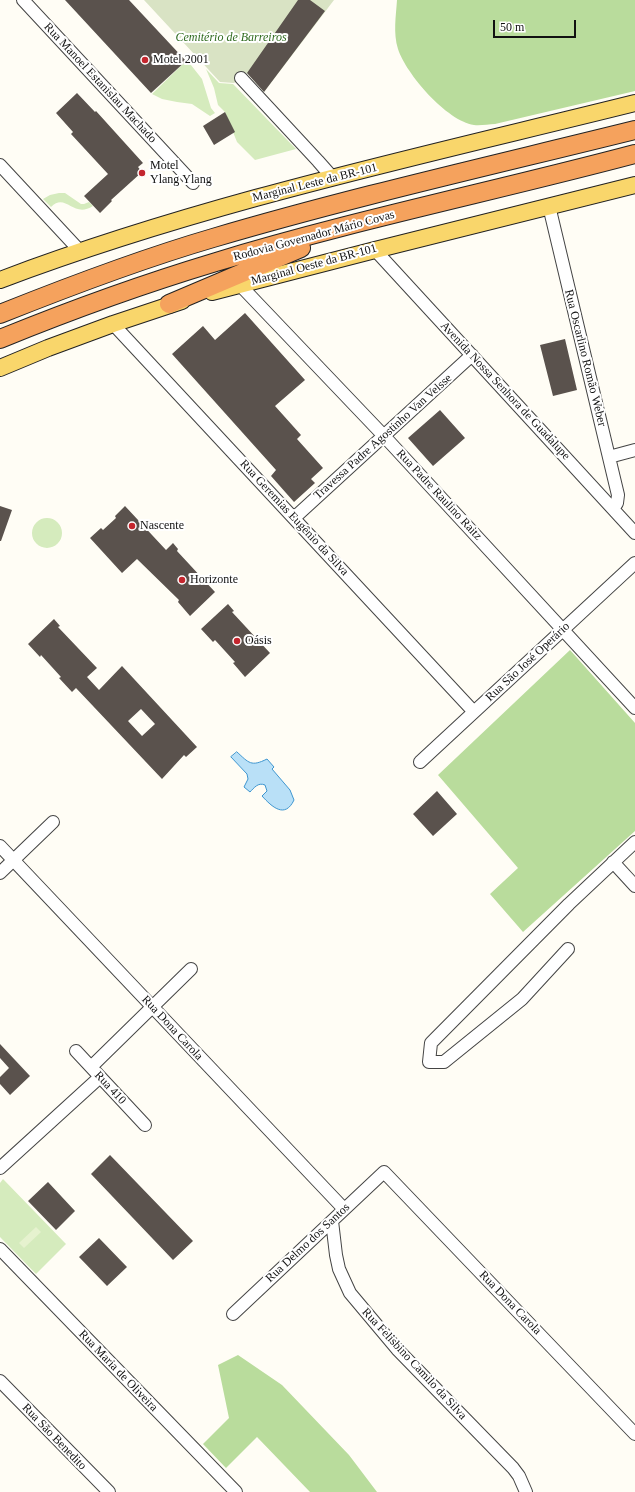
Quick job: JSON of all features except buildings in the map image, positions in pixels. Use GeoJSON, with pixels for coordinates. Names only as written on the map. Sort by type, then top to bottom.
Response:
{"type":"FeatureCollection","features":[{"type":"Feature","properties":{"kind":"highway"},"geometry":{"type":"LineString","coordinates":[[592,141],[635,122]]}},
{"type":"Feature","properties":{"kind":"highway","name":"Rodovia Governador Mário Covas"},"geometry":{"type":"LineString","coordinates":[[0,314],[68,286],[189,245],[370,195],[635,130]]}},
{"type":"Feature","properties":{"kind":"highway","name":"Rodovia Governador Mário Covas"},"geometry":{"type":"LineString","coordinates":[[0,339],[70,311],[170,276],[263,248],[635,154]]}},
{"type":"Feature","properties":{"kind":"highway"},"geometry":{"type":"LineString","coordinates":[[169,304],[356,224]]}},
{"type":"Feature","properties":{"kind":"highway"},"geometry":{"type":"LineString","coordinates":[[0,302],[68,286]]}},
{"type":"Feature","properties":{"kind":"main road","name":"Marginal Leste da BR-101"},"geometry":{"type":"LineString","coordinates":[[0,280],[80,251],[195,214],[635,103]]}},
{"type":"Feature","properties":{"kind":"main road","name":"Marginal Oeste da BR-101"},"geometry":{"type":"LineString","coordinates":[[0,368],[48,348],[169,304],[375,250],[635,185]]}},
{"type":"Feature","properties":{"kind":"street","name":"Rua Manoel Estanislau Machado"},"geometry":{"type":"LineString","coordinates":[[23,0],[192,183]]}},
{"type":"Feature","properties":{"kind":"street"},"geometry":{"type":"LineString","coordinates":[[240,78],[333,178]]}},
{"type":"Feature","properties":{"kind":"street"},"geometry":{"type":"LineString","coordinates":[[0,165],[80,251]]}},
{"type":"Feature","properties":{"kind":"street","name":"Rua Oscarlino Romão Weber"},"geometry":{"type":"LineString","coordinates":[[549,206],[618,495],[617,503],[613,508]]}},
{"type":"Feature","properties":{"kind":"street","name":"Avenida Nossa Senhora de Guadalupe"},"geometry":{"type":"LineString","coordinates":[[375,250],[635,533]]}},
{"type":"Feature","properties":{"kind":"street","name":"Rua Padre Raulino Raitz"},"geometry":{"type":"LineString","coordinates":[[240,285],[384,436],[635,708]]}},
{"type":"Feature","properties":{"kind":"street","name":"Rua Geremias Eugênio da Silva"},"geometry":{"type":"LineString","coordinates":[[113,324],[474,712]]}},
{"type":"Feature","properties":{"kind":"street","name":"Travessa Padre Agostinho Van Velsse"},"geometry":{"type":"LineString","coordinates":[[294,518],[472,355]]}},
{"type":"Feature","properties":{"kind":"street"},"geometry":{"type":"LineString","coordinates":[[609,457],[635,450]]}},
{"type":"Feature","properties":{"kind":"street","name":"Rua São José Operário"},"geometry":{"type":"LineString","coordinates":[[420,762],[635,563]]}},
{"type":"Feature","properties":{"kind":"street"},"geometry":{"type":"LineString","coordinates":[[0,873],[53,822]]}},
{"type":"Feature","properties":{"kind":"street"},"geometry":{"type":"LineString","coordinates":[[568,949],[522,999],[444,1062],[429,1062],[431,1043],[569,904],[635,842]]}},
{"type":"Feature","properties":{"kind":"street","name":"Rua Dona Carola"},"geometry":{"type":"LineString","coordinates":[[0,846],[344,1209]]}},
{"type":"Feature","properties":{"kind":"street"},"geometry":{"type":"LineString","coordinates":[[613,862],[635,886]]}},
{"type":"Feature","properties":{"kind":"street"},"geometry":{"type":"LineString","coordinates":[[91,1067],[191,970]]}},
{"type":"Feature","properties":{"kind":"street","name":"Rua 410"},"geometry":{"type":"LineString","coordinates":[[76,1051],[145,1125]]}},
{"type":"Feature","properties":{"kind":"street"},"geometry":{"type":"LineString","coordinates":[[0,1168],[100,1077]]}},
{"type":"Feature","properties":{"kind":"street","name":"Rua Dona Carola"},"geometry":{"type":"LineString","coordinates":[[384,1172],[635,1434]]}},
{"type":"Feature","properties":{"kind":"street","name":"Rua Delmo dos Santos"},"geometry":{"type":"LineString","coordinates":[[233,1314],[384,1172]]}},
{"type":"Feature","properties":{"kind":"street","name":"Rua Felisbino Camilo da Silva"},"geometry":{"type":"LineString","coordinates":[[332,1220],[339,1270],[350,1293],[397,1349],[513,1468],[519,1476],[526,1492]]}},
{"type":"Feature","properties":{"kind":"street","name":"Rua Maria de Oliveira"},"geometry":{"type":"LineString","coordinates":[[0,1249],[236,1492]]}},
{"type":"Feature","properties":{"kind":"street","name":"Rua São Benedito"},"geometry":{"type":"LineString","coordinates":[[0,1381],[109,1492]]}},
{"type":"Feature","properties":{"kind":"green space","name":"Cemitério de Barreiros"},"geometry":{"type":"Polygon","coordinates":[[[144,0],[334,0],[264,92],[247,73],[234,83],[220,82],[144,0]]]}},
{"type":"Feature","properties":{"kind":"green space"},"geometry":{"type":"Polygon","coordinates":[[[397,0],[635,0],[635,91],[495,124],[474,125],[463,122],[440,106],[429,95],[409,71],[402,59],[396,43],[395,24],[397,0]]]}},
{"type":"Feature","properties":{"kind":"green space"},"geometry":{"type":"Polygon","coordinates":[[[187,60],[202,79],[211,108],[215,113],[210,116],[192,104],[162,99],[152,94],[187,60]]]}},
{"type":"Feature","properties":{"kind":"green space"},"geometry":{"type":"Polygon","coordinates":[[[206,69],[219,83],[233,84],[296,149],[255,160],[237,142],[225,112],[218,105],[214,88],[206,69]]]}},
{"type":"Feature","properties":{"kind":"green space"},"geometry":{"type":"Polygon","coordinates":[[[65,193],[81,204],[89,202],[93,206],[80,210],[61,202],[56,203],[51,207],[43,199],[50,195],[65,193]]]}},
{"type":"Feature","properties":{"kind":"green space"},"geometry":{"type":"Polygon","coordinates":[[[47,518],[58,522],[62,533],[58,544],[47,548],[36,544],[32,533],[36,522],[47,518]]]}},
{"type":"Feature","properties":{"kind":"green space"},"geometry":{"type":"Polygon","coordinates":[[[570,650],[635,723],[635,831],[523,932],[490,894],[518,868],[438,775],[570,650]]]}},
{"type":"Feature","properties":{"kind":"green space"},"geometry":{"type":"Polygon","coordinates":[[[3,1179],[66,1244],[36,1274],[0,1237],[0,1183],[3,1179]]]}},
{"type":"Feature","properties":{"kind":"green space"},"geometry":{"type":"Polygon","coordinates":[[[36,1227],[41,1232],[24,1248],[19,1243],[36,1227]]]}},
{"type":"Feature","properties":{"kind":"green space"},"geometry":{"type":"Polygon","coordinates":[[[238,1355],[282,1385],[349,1455],[377,1492],[310,1492],[257,1437],[226,1468],[203,1444],[229,1418],[218,1365],[238,1355]]]}},
{"type":"Feature","properties":{"kind":"water"},"geometry":{"type":"Polygon","coordinates":[[[237,752],[250,763],[257,763],[267,759],[274,767],[272,769],[290,790],[294,800],[287,809],[283,810],[274,807],[262,796],[267,791],[265,785],[260,784],[250,792],[244,787],[248,779],[247,774],[231,757],[237,752]]]}},
{"type":"Feature","properties":{"kind":"place","name":"Motel 2001"},"geometry":{"type":"Point","coordinates":[145,60]}},
{"type":"Feature","properties":{"kind":"place","name":"Motel Ylang Ylang"},"geometry":{"type":"Point","coordinates":[142,173]}},
{"type":"Feature","properties":{"kind":"place","name":"Nascente"},"geometry":{"type":"Point","coordinates":[132,526]}},
{"type":"Feature","properties":{"kind":"place","name":"Horizonte"},"geometry":{"type":"Point","coordinates":[182,580]}},
{"type":"Feature","properties":{"kind":"place","name":"Oásis"},"geometry":{"type":"Point","coordinates":[237,641]}}]}
